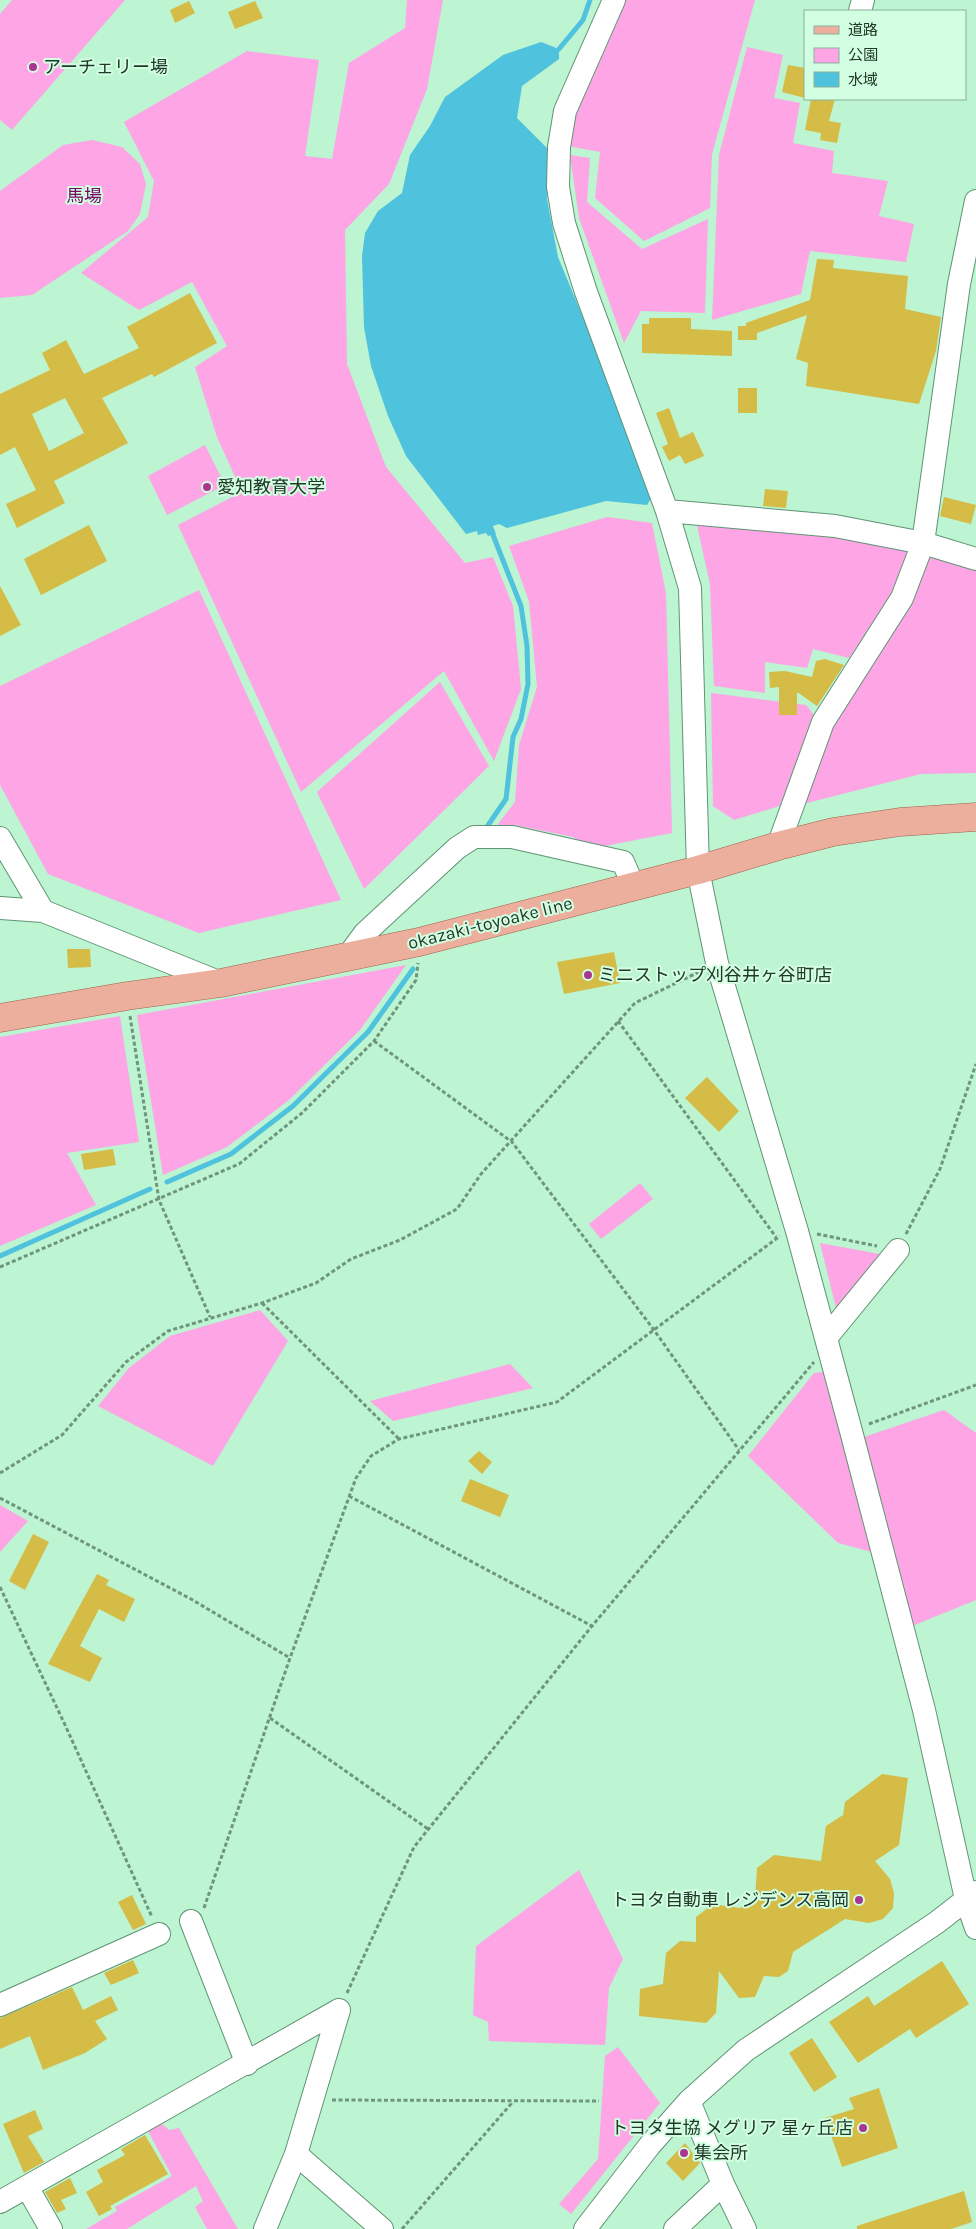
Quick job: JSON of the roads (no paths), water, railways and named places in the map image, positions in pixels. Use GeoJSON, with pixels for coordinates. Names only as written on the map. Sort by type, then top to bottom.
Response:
{"type":"FeatureCollection","features":[{"type":"Feature","properties":{"kind":"main road","name":"okazaki-toyoake line"},"geometry":{"type":"LineString","coordinates":[[0,1018],[127,996],[221,983],[420,942],[698,870],[833,832],[890,824],[976,817]]}},
{"type":"Feature","properties":{"kind":"street"},"geometry":{"type":"LineString","coordinates":[[614,0],[565,111],[559,147],[558,187],[564,224],[586,292],[667,511],[690,588],[698,870],[718,963],[797,1231],[851,1431],[971,1895],[976,1928]]}},
{"type":"Feature","properties":{"kind":"street"},"geometry":{"type":"LineString","coordinates":[[778,846],[822,722],[902,598],[923,543],[959,284],[976,201]]}},
{"type":"Feature","properties":{"kind":"street"},"geometry":{"type":"LineString","coordinates":[[667,511],[835,526],[923,543],[976,559]]}},
{"type":"Feature","properties":{"kind":"street"},"geometry":{"type":"LineString","coordinates":[[348,956],[364,933],[457,848],[474,837],[512,837],[623,862],[634,887]]}},
{"type":"Feature","properties":{"kind":"street"},"geometry":{"type":"LineString","coordinates":[[0,838],[43,912]]}},
{"type":"Feature","properties":{"kind":"street"},"geometry":{"type":"LineString","coordinates":[[0,908],[43,912],[221,983]]}},
{"type":"Feature","properties":{"kind":"street"},"geometry":{"type":"LineString","coordinates":[[828,1346],[898,1250]]}},
{"type":"Feature","properties":{"kind":"street"},"geometry":{"type":"LineString","coordinates":[[585,2229],[650,2145],[689,2100],[746,2050],[936,1923],[971,1895]]}},
{"type":"Feature","properties":{"kind":"street"},"geometry":{"type":"LineString","coordinates":[[191,1921],[246,2064]]}},
{"type":"Feature","properties":{"kind":"street"},"geometry":{"type":"LineString","coordinates":[[0,2005],[159,1934]]}},
{"type":"Feature","properties":{"kind":"street"},"geometry":{"type":"LineString","coordinates":[[0,2202],[339,2010],[296,2154],[265,2229]]}},
{"type":"Feature","properties":{"kind":"street"},"geometry":{"type":"LineString","coordinates":[[689,2100],[723,2184],[745,2229]]}},
{"type":"Feature","properties":{"kind":"street"},"geometry":{"type":"LineString","coordinates":[[296,2154],[382,2229]]}},
{"type":"Feature","properties":{"kind":"street"},"geometry":{"type":"LineString","coordinates":[[675,2229],[723,2184]]}},
{"type":"Feature","properties":{"kind":"street"},"geometry":{"type":"LineString","coordinates":[[27,2187],[51,2229]]}},
{"type":"Feature","properties":{"kind":"water"},"geometry":{"type":"Polygon","coordinates":[[[541,42],[559,49],[559,59],[522,86],[517,118],[547,148],[547,199],[558,257],[655,492],[647,505],[606,501],[507,528],[499,524],[493,526],[496,534],[488,536],[486,533],[478,535],[477,531],[466,534],[406,456],[388,416],[371,366],[364,327],[362,256],[365,233],[378,211],[402,193],[410,155],[430,126],[445,97],[503,55],[541,42]]]}},
{"type":"Feature","properties":{"kind":"waterway"},"geometry":{"type":"LineString","coordinates":[[559,49],[583,20],[590,0]]}},
{"type":"Feature","properties":{"kind":"waterway"},"geometry":{"type":"LineString","coordinates":[[484,831],[506,799],[513,737],[521,719],[528,684],[527,646],[521,606],[493,535]]}},
{"type":"Feature","properties":{"kind":"waterway"},"geometry":{"type":"LineString","coordinates":[[167,1182],[231,1154],[293,1106],[368,1032],[413,969]]}},
{"type":"Feature","properties":{"kind":"waterway"},"geometry":{"type":"LineString","coordinates":[[0,1256],[150,1189]]}},
{"type":"Feature","properties":{"kind":"place","name":"アーチェリー場"},"geometry":{"type":"Point","coordinates":[33,67]}},
{"type":"Feature","properties":{"kind":"place","name":"愛知教育大学"},"geometry":{"type":"Point","coordinates":[207,487]}},
{"type":"Feature","properties":{"kind":"place","name":"ミニストップ刈谷井ヶ谷町店"},"geometry":{"type":"Point","coordinates":[588,975]}},
{"type":"Feature","properties":{"kind":"place","name":"トヨタ自動車 レジデンス高岡"},"geometry":{"type":"Point","coordinates":[859,1900]}},
{"type":"Feature","properties":{"kind":"place","name":"トヨタ生協 メグリア 星ヶ丘店"},"geometry":{"type":"Point","coordinates":[863,2128]}},
{"type":"Feature","properties":{"kind":"place","name":"集会所"},"geometry":{"type":"Point","coordinates":[684,2153]}},
{"type":"Feature","properties":{"kind":"park label","name":"馬場"},"geometry":{"type":"Point","coordinates":[84,196]}}]}
